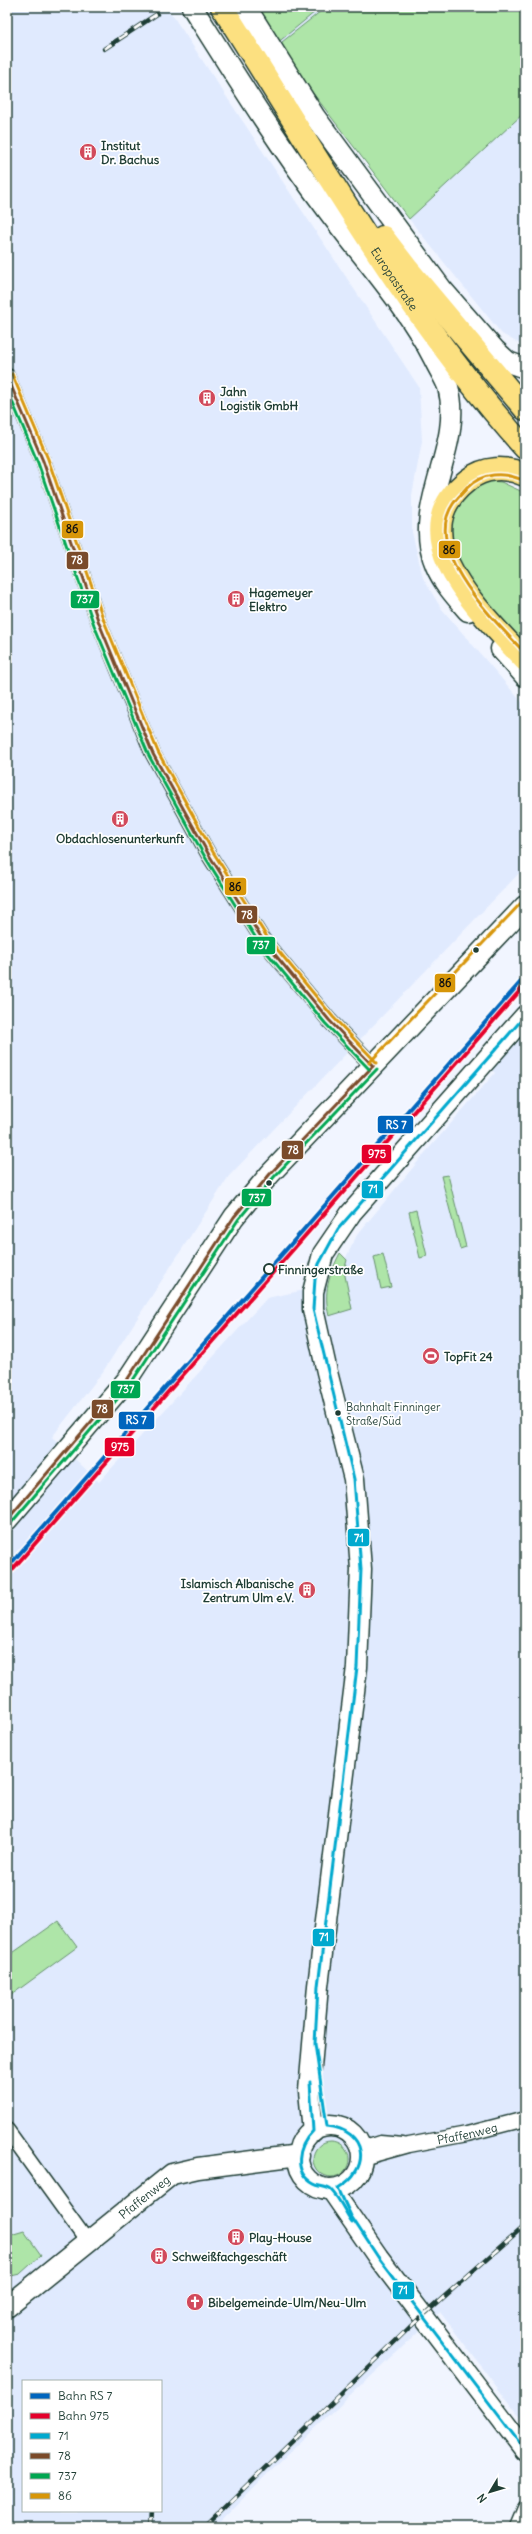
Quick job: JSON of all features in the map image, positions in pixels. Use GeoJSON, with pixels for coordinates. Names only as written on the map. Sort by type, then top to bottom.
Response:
{"type":"FeatureCollection","features":[{"type":"Feature","properties":{"kind":"highway","name":"Europastraße"},"geometry":{"type":"LineString","coordinates":[[222,7],[281,97],[345,205],[480,396],[525,448]]}},
{"type":"Feature","properties":{"kind":"highway","name":"Europastraße"},"geometry":{"type":"LineString","coordinates":[[281,97],[406,268],[520,402]]}},
{"type":"Feature","properties":{"kind":"highway"},"geometry":{"type":"LineString","coordinates":[[441,288],[520,402]]}},
{"type":"Feature","properties":{"kind":"highway"},"geometry":{"type":"LineString","coordinates":[[403,310],[480,396]]}},
{"type":"Feature","properties":{"kind":"highway"},"geometry":{"type":"LineString","coordinates":[[525,475],[504,469],[486,470],[472,477],[458,488],[446,502],[440,525],[445,561],[455,578],[482,612],[525,660]]}},
{"type":"Feature","properties":{"kind":"street","name":"Europastraße"},"geometry":{"type":"LineString","coordinates":[[192,7],[282,147],[403,310],[428,347],[448,386],[452,413],[450,438],[429,524],[430,545],[435,565],[446,584],[474,619],[525,676]]}},
{"type":"Feature","properties":{"kind":"street"},"geometry":{"type":"LineString","coordinates":[[246,7],[315,117],[441,288],[495,350],[508,362],[525,368]]}},
{"type":"Feature","properties":{"kind":"street"},"geometry":{"type":"LineString","coordinates":[[7,376],[43,461],[99,623],[153,754],[209,854],[263,940],[329,1020],[373,1066]]}},
{"type":"Feature","properties":{"kind":"street"},"geometry":{"type":"LineString","coordinates":[[7,1520],[127,1380],[234,1217],[270,1174],[525,906]]}},
{"type":"Feature","properties":{"kind":"street"},"geometry":{"type":"LineString","coordinates":[[320,2128],[309,2090],[315,2044],[318,1986],[357,1667],[360,1569],[354,1479],[313,1309],[315,1279],[323,1254],[350,1213],[525,1016]]}},
{"type":"Feature","properties":{"kind":"street","name":"Pfaffenweg"},"geometry":{"type":"LineString","coordinates":[[362,2153],[467,2134],[525,2119]]}},
{"type":"Feature","properties":{"kind":"street"},"geometry":{"type":"LineString","coordinates":[[337,2126],[351,2133],[362,2153],[355,2178],[334,2189],[311,2183],[299,2160],[302,2144],[320,2128],[337,2126]]}},
{"type":"Feature","properties":{"kind":"street"},"geometry":{"type":"LineString","coordinates":[[7,2130],[88,2242]]}},
{"type":"Feature","properties":{"kind":"street","name":"Pfaffenweg"},"geometry":{"type":"LineString","coordinates":[[7,2307],[172,2174],[230,2164],[252,2168],[299,2160]]}},
{"type":"Feature","properties":{"kind":"street"},"geometry":{"type":"LineString","coordinates":[[334,2189],[378,2258],[525,2450]]}},
{"type":"Feature","properties":{"kind":"street"},"geometry":{"type":"LineString","coordinates":[[517,2527],[525,2508]]}},
{"type":"Feature","properties":{"kind":"street"},"geometry":{"type":"LineString","coordinates":[[517,2527],[525,2517]]}},
{"type":"Feature","properties":{"kind":"shaded area"},"geometry":{"type":"Polygon","coordinates":[[[7,7],[167,7],[419,387],[422,441],[412,495],[412,532],[423,578],[441,608],[525,706],[525,867],[229,1176],[102,1373],[52,1437],[99,1482],[267,1298],[333,1284],[357,1235],[425,1153],[495,1073],[491,1069],[525,1031],[525,2424],[440,2312],[275,2466],[215,2527],[7,2527],[7,7]]]}},
{"type":"Feature","properties":{"kind":"shaded area"},"geometry":{"type":"Polygon","coordinates":[[[254,7],[525,7],[525,347],[502,334],[409,219],[276,44],[254,7]]]}},
{"type":"Feature","properties":{"kind":"green space"},"geometry":{"type":"Polygon","coordinates":[[[253,7],[321,7],[276,44],[253,7]]]}},
{"type":"Feature","properties":{"kind":"green space"},"geometry":{"type":"Polygon","coordinates":[[[326,7],[525,7],[525,112],[409,219],[277,46],[326,7]]]}},
{"type":"Feature","properties":{"kind":"green space"},"geometry":{"type":"Polygon","coordinates":[[[481,480],[501,482],[525,493],[525,648],[503,625],[450,553],[452,510],[481,480]]]}},
{"type":"Feature","properties":{"kind":"green space"},"geometry":{"type":"Polygon","coordinates":[[[448,1175],[466,1247],[460,1249],[441,1176],[448,1175]]]}},
{"type":"Feature","properties":{"kind":"green space"},"geometry":{"type":"Polygon","coordinates":[[[416,1210],[427,1256],[420,1258],[409,1212],[416,1210]]]}},
{"type":"Feature","properties":{"kind":"green space"},"geometry":{"type":"Polygon","coordinates":[[[340,1253],[347,1260],[344,1271],[352,1309],[329,1316],[327,1307],[328,1284],[340,1253]]]}},
{"type":"Feature","properties":{"kind":"green space"},"geometry":{"type":"Polygon","coordinates":[[[383,1254],[391,1287],[381,1289],[374,1257],[383,1254]]]}},
{"type":"Feature","properties":{"kind":"green space"},"geometry":{"type":"Polygon","coordinates":[[[58,1921],[77,1947],[7,1998],[7,1957],[58,1921]]]}},
{"type":"Feature","properties":{"kind":"green space"},"geometry":{"type":"Polygon","coordinates":[[[335,2141],[344,2146],[348,2152],[348,2166],[344,2172],[335,2177],[327,2177],[318,2172],[314,2166],[313,2155],[318,2146],[324,2142],[335,2141]]]}},
{"type":"Feature","properties":{"kind":"green space"},"geometry":{"type":"Polygon","coordinates":[[[24,2231],[41,2255],[20,2274],[11,2276],[7,2270],[7,2236],[24,2231]]]}},
{"type":"Feature","properties":{"kind":"railway"},"geometry":{"type":"LineString","coordinates":[[104,49],[157,14]]}},
{"type":"Feature","properties":{"kind":"railway"},"geometry":{"type":"LineString","coordinates":[[204,2527],[410,2327],[525,2225]]}},
{"type":"Feature","properties":{"kind":"railway"},"geometry":{"type":"LineString","coordinates":[[151,2527],[152,2512]]}},
{"type":"Feature","properties":{"kind":"transit line","name":"86"},"geometry":{"type":"LineString","coordinates":[[12,374],[48,459],[104,621],[158,752],[213,852],[267,937],[333,1017],[377,1063]]}},
{"type":"Feature","properties":{"kind":"transit line","name":"78"},"geometry":{"type":"LineString","coordinates":[[7,376],[43,461],[99,623],[153,754],[209,855],[263,940],[329,1020],[373,1066]]}},
{"type":"Feature","properties":{"kind":"transit line","name":"737"},"geometry":{"type":"LineString","coordinates":[[7,389],[38,463],[94,625],[149,756],[205,857],[259,943],[325,1023],[369,1069]]}},
{"type":"Feature","properties":{"kind":"transit line","name":"86"},"geometry":{"type":"LineString","coordinates":[[523,480],[516,477],[501,475],[486,476],[479,479],[467,488],[453,504],[446,523],[447,543],[454,564],[466,584],[481,605],[525,653]]}},
{"type":"Feature","properties":{"kind":"transit line","name":"86"},"geometry":{"type":"LineString","coordinates":[[369,1063],[521,903]]}},
{"type":"Feature","properties":{"kind":"transit line"},"geometry":{"type":"LineString","coordinates":[[7,1568],[525,977]]}},
{"type":"Feature","properties":{"kind":"transit line","name":"71"},"geometry":{"type":"LineString","coordinates":[[525,1016],[338,1229],[319,1264],[315,1279],[313,1309],[354,1479],[361,1569],[357,1667],[318,1986],[315,2044],[327,2126],[340,2129],[350,2135],[357,2142],[360,2151],[360,2161],[356,2171],[349,2180],[338,2188],[351,2216],[378,2257],[525,2450]]}},
{"type":"Feature","properties":{"kind":"transit line","name":"78"},"geometry":{"type":"LineString","coordinates":[[7,1520],[127,1380],[234,1217],[270,1174],[373,1066]]}},
{"type":"Feature","properties":{"kind":"transit line","name":"737"},"geometry":{"type":"LineString","coordinates":[[11,1523],[131,1383],[238,1220],[274,1177],[377,1069]]}},
{"type":"Feature","properties":{"kind":"transit line","name":"71"},"geometry":{"type":"LineString","coordinates":[[310,2082],[313,2131],[308,2137],[301,2151],[300,2166],[302,2173],[314,2184],[331,2190],[340,2201],[352,2222]]}},
{"type":"Feature","properties":{"kind":"rail line","name":"975"},"geometry":{"type":"LineString","coordinates":[[11,1571],[525,985]]}},
{"type":"Feature","properties":{"kind":"place","name":"Institut Dr. Bachus"},"geometry":{"type":"Point","coordinates":[88,152]}},
{"type":"Feature","properties":{"kind":"place","name":"Jahn Logistik GmbH"},"geometry":{"type":"Point","coordinates":[207,398]}},
{"type":"Feature","properties":{"kind":"place","name":"Hagemeyer Elektro"},"geometry":{"type":"Point","coordinates":[236,599]}},
{"type":"Feature","properties":{"kind":"place","name":"Obdachlosenunterkunft"},"geometry":{"type":"Point","coordinates":[120,819]}},
{"type":"Feature","properties":{"kind":"place","name":"Finningerstraße"},"geometry":{"type":"Point","coordinates":[269,1269]}},
{"type":"Feature","properties":{"kind":"place","name":"TopFit 24"},"geometry":{"type":"Point","coordinates":[431,1356]}},
{"type":"Feature","properties":{"kind":"place","name":"Bahnhalt Finninger Straße/Süd"},"geometry":{"type":"Point","coordinates":[338,1413]}},
{"type":"Feature","properties":{"kind":"place","name":"Islamisch Albanische Zentrum Ulm e.V."},"geometry":{"type":"Point","coordinates":[307,1590]}},
{"type":"Feature","properties":{"kind":"place","name":"Play-House"},"geometry":{"type":"Point","coordinates":[236,2237]}},
{"type":"Feature","properties":{"kind":"place","name":"Schweißfachgeschäft"},"geometry":{"type":"Point","coordinates":[159,2256]}},
{"type":"Feature","properties":{"kind":"place","name":"Bibelgemeinde-Ulm/Neu-Ulm"},"geometry":{"type":"Point","coordinates":[195,2302]}}]}
